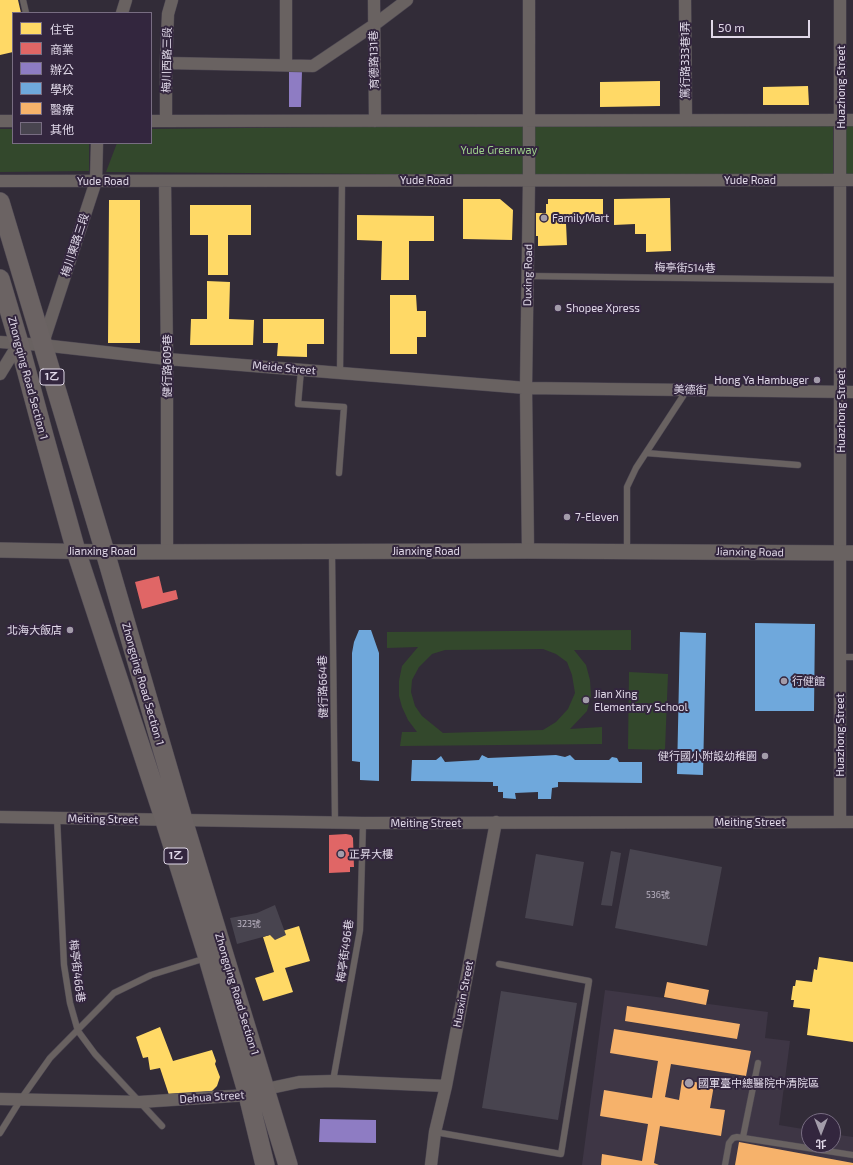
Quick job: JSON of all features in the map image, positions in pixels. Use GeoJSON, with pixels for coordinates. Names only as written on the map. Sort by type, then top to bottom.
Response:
{"type":"FeatureCollection","features":[{"type":"Feature","properties":{"kind":"main road","name":"Zhongqing Road Section 1"},"geometry":{"type":"LineString","coordinates":[[0,202],[105,552],[208,958],[248,1095],[264,1165]]}},
{"type":"Feature","properties":{"kind":"main road","name":"Zhongqing Road Section 1"},"geometry":{"type":"LineString","coordinates":[[0,279],[76,551],[174,820],[266,1089],[288,1165]]}},
{"type":"Feature","properties":{"kind":"street"},"geometry":{"type":"LineString","coordinates":[[122,12],[126,0]]}},
{"type":"Feature","properties":{"kind":"street","name":"梅川西路三段"},"geometry":{"type":"LineString","coordinates":[[166,121],[168,14],[172,0]]}},
{"type":"Feature","properties":{"kind":"street"},"geometry":{"type":"LineString","coordinates":[[286,0],[286,65]]}},
{"type":"Feature","properties":{"kind":"street","name":"育德路131巷"},"geometry":{"type":"LineString","coordinates":[[374,0],[375,121]]}},
{"type":"Feature","properties":{"kind":"street"},"geometry":{"type":"LineString","coordinates":[[166,63],[313,66],[374,25],[407,0]]}},
{"type":"Feature","properties":{"kind":"street","name":"Duxing Road"},"geometry":{"type":"LineString","coordinates":[[528,551],[526,388],[529,180],[529,0]]}},
{"type":"Feature","properties":{"kind":"street","name":"篤行路333巷1弄"},"geometry":{"type":"LineString","coordinates":[[685,0],[686,120]]}},
{"type":"Feature","properties":{"kind":"street","name":"Huazhong Street"},"geometry":{"type":"LineString","coordinates":[[840,0],[847,120],[847,180],[841,280],[841,392],[847,553],[840,657],[840,822]]}},
{"type":"Feature","properties":{"kind":"street"},"geometry":{"type":"LineString","coordinates":[[152,121],[847,120]]}},
{"type":"Feature","properties":{"kind":"street"},"geometry":{"type":"LineString","coordinates":[[0,121],[12,121]]}},
{"type":"Feature","properties":{"kind":"street","name":"梅川東路三段"},"geometry":{"type":"LineString","coordinates":[[42,345],[96,181],[97,144]]}},
{"type":"Feature","properties":{"kind":"street","name":"Yude Road"},"geometry":{"type":"LineString","coordinates":[[0,181],[847,180]]}},
{"type":"Feature","properties":{"kind":"street","name":"健行路609巷"},"geometry":{"type":"LineString","coordinates":[[165,181],[167,551]]}},
{"type":"Feature","properties":{"kind":"street"},"geometry":{"type":"LineString","coordinates":[[0,342],[19,343],[0,374]]}},
{"type":"Feature","properties":{"kind":"street","name":"Meide Street"},"geometry":{"type":"LineString","coordinates":[[19,343],[167,359],[526,388]]}},
{"type":"Feature","properties":{"kind":"street","name":"美德街"},"geometry":{"type":"LineString","coordinates":[[526,388],[853,392]]}},
{"type":"Feature","properties":{"kind":"street","name":"Jianxing Road"},"geometry":{"type":"LineString","coordinates":[[0,550],[105,552],[627,551],[847,553]]}},
{"type":"Feature","properties":{"kind":"street","name":"Meiting Street"},"geometry":{"type":"LineString","coordinates":[[0,817],[335,823],[853,822]]}},
{"type":"Feature","properties":{"kind":"street","name":"Huaxin Street"},"geometry":{"type":"LineString","coordinates":[[431,1165],[435,1132],[446,1086],[496,822]]}},
{"type":"Feature","properties":{"kind":"street","name":"Dehua Street"},"geometry":{"type":"LineString","coordinates":[[0,1099],[140,1102],[248,1095],[266,1089],[299,1082],[333,1081],[446,1086]]}},
{"type":"Feature","properties":{"kind":"lane"},"geometry":{"type":"LineString","coordinates":[[23,0],[26,12]]}},
{"type":"Feature","properties":{"kind":"lane"},"geometry":{"type":"LineString","coordinates":[[340,373],[342,180]]}},
{"type":"Feature","properties":{"kind":"lane","name":"梅亭街514巷"},"geometry":{"type":"LineString","coordinates":[[528,276],[841,280]]}},
{"type":"Feature","properties":{"kind":"lane"},"geometry":{"type":"LineString","coordinates":[[300,370],[298,404],[344,407],[339,473]]}},
{"type":"Feature","properties":{"kind":"lane"},"geometry":{"type":"LineString","coordinates":[[627,551],[627,487],[636,468],[687,390]]}},
{"type":"Feature","properties":{"kind":"lane"},"geometry":{"type":"LineString","coordinates":[[646,453],[798,465]]}},
{"type":"Feature","properties":{"kind":"lane","name":"健行路664巷"},"geometry":{"type":"LineString","coordinates":[[332,551],[335,823]]}},
{"type":"Feature","properties":{"kind":"lane"},"geometry":{"type":"LineString","coordinates":[[840,657],[853,657]]}},
{"type":"Feature","properties":{"kind":"lane","name":"梅亭街466巷"},"geometry":{"type":"LineString","coordinates":[[57,818],[64,965],[70,1002],[78,1030],[95,1054],[162,1126]]}},
{"type":"Feature","properties":{"kind":"lane","name":"梅亭街496巷"},"geometry":{"type":"LineString","coordinates":[[333,1081],[360,930],[363,823]]}},
{"type":"Feature","properties":{"kind":"lane"},"geometry":{"type":"LineString","coordinates":[[0,1133],[21,1099],[50,1058],[114,993],[151,975],[208,958]]}},
{"type":"Feature","properties":{"kind":"lane"},"geometry":{"type":"LineString","coordinates":[[435,1132],[561,1154],[589,981],[499,964]]}},
{"type":"Feature","properties":{"kind":"lane"},"geometry":{"type":"LineString","coordinates":[[743,1137],[758,1062]]}},
{"type":"Feature","properties":{"kind":"lane"},"geometry":{"type":"LineString","coordinates":[[725,1165],[728,1143],[733,1138],[743,1137],[853,1155]]}},
{"type":"Feature","properties":{"kind":"shaded area","name":"國軍臺中總醫院中清院區"},"geometry":{"type":"Polygon","coordinates":[[[605,990],[768,1012],[765,1038],[790,1041],[779,1125],[801,1129],[801,1153],[841,1153],[841,1135],[853,1137],[853,1165],[582,1165],[605,990]]]}},
{"type":"Feature","properties":{"kind":"green space","name":"Yude Greenway"},"geometry":{"type":"Polygon","coordinates":[[[833,124],[833,175],[535,174],[535,125],[833,124]]]}},
{"type":"Feature","properties":{"kind":"green space"},"geometry":{"type":"Polygon","coordinates":[[[844,124],[853,124],[853,175],[845,175],[844,124]]]}},
{"type":"Feature","properties":{"kind":"green space","name":"Yude Greenway"},"geometry":{"type":"Polygon","coordinates":[[[524,125],[524,175],[106,172],[117,144],[152,144],[152,129],[524,125]]]}},
{"type":"Feature","properties":{"kind":"green space"},"geometry":{"type":"Polygon","coordinates":[[[0,129],[12,129],[12,144],[89,144],[89,171],[0,172],[0,129]]]}},
{"type":"Feature","properties":{"kind":"green space"},"geometry":{"type":"Polygon","coordinates":[[[631,630],[631,650],[574,650],[586,665],[590,680],[591,696],[587,711],[570,729],[602,727],[602,744],[400,746],[402,732],[417,732],[408,720],[402,707],[399,696],[399,681],[402,666],[418,647],[387,648],[387,632],[631,630]],[[543,649],[445,650],[432,654],[419,667],[412,680],[411,692],[415,706],[422,716],[443,733],[543,730],[556,722],[568,709],[575,693],[572,675],[567,662],[556,654],[543,649]]]}},
{"type":"Feature","properties":{"kind":"green space"},"geometry":{"type":"Polygon","coordinates":[[[629,672],[668,674],[665,750],[628,749],[629,672]]]}},
{"type":"Feature","properties":{"kind":"building: 住宅"},"geometry":{"type":"Polygon","coordinates":[[[0,0],[18,0],[21,12],[12,12],[12,52],[0,55],[0,0]]]}},
{"type":"Feature","properties":{"kind":"building: 住宅"},"geometry":{"type":"Polygon","coordinates":[[[660,81],[660,106],[600,107],[600,82],[660,81]]]}},
{"type":"Feature","properties":{"kind":"building: 住宅"},"geometry":{"type":"Polygon","coordinates":[[[808,86],[809,105],[763,105],[763,87],[808,86]]]}},
{"type":"Feature","properties":{"kind":"building: 住宅"},"geometry":{"type":"Polygon","coordinates":[[[670,198],[671,251],[646,252],[646,234],[635,234],[635,224],[614,225],[614,199],[670,198]]]}},
{"type":"Feature","properties":{"kind":"building: 住宅"},"geometry":{"type":"Polygon","coordinates":[[[463,199],[500,199],[513,210],[512,240],[463,239],[463,199]]]}},
{"type":"Feature","properties":{"kind":"building: 住宅"},"geometry":{"type":"Polygon","coordinates":[[[548,199],[603,199],[603,223],[566,223],[567,245],[538,246],[538,236],[536,236],[536,213],[546,213],[546,204],[548,204],[548,199]]]}},
{"type":"Feature","properties":{"kind":"building: 住宅"},"geometry":{"type":"Polygon","coordinates":[[[109,200],[140,200],[140,343],[108,343],[109,200]]]}},
{"type":"Feature","properties":{"kind":"building: 住宅"},"geometry":{"type":"Polygon","coordinates":[[[190,205],[251,205],[251,235],[228,235],[228,275],[208,275],[208,235],[190,235],[190,205]]]}},
{"type":"Feature","properties":{"kind":"building: 住宅"},"geometry":{"type":"Polygon","coordinates":[[[357,215],[434,216],[434,241],[409,241],[409,280],[381,280],[382,241],[357,240],[357,215]]]}},
{"type":"Feature","properties":{"kind":"building: 住宅"},"geometry":{"type":"Polygon","coordinates":[[[207,281],[230,282],[229,319],[254,320],[253,345],[190,345],[191,319],[207,319],[207,281]]]}},
{"type":"Feature","properties":{"kind":"building: 住宅"},"geometry":{"type":"Polygon","coordinates":[[[390,295],[416,295],[417,311],[426,311],[426,337],[417,337],[417,354],[390,354],[390,295]]]}},
{"type":"Feature","properties":{"kind":"building: 住宅"},"geometry":{"type":"Polygon","coordinates":[[[263,319],[324,319],[324,344],[307,344],[307,357],[277,356],[278,343],[263,343],[263,319]]]}},
{"type":"Feature","properties":{"kind":"building: 住宅"},"geometry":{"type":"Polygon","coordinates":[[[299,926],[310,961],[285,968],[293,992],[263,1001],[255,978],[274,972],[263,937],[299,926]]]}},
{"type":"Feature","properties":{"kind":"building: 住宅"},"geometry":{"type":"Polygon","coordinates":[[[819,957],[853,962],[853,1042],[807,1035],[810,1009],[793,1007],[794,1000],[791,1000],[793,986],[795,986],[796,980],[812,982],[814,969],[817,970],[819,957]]]}},
{"type":"Feature","properties":{"kind":"building: 住宅"},"geometry":{"type":"Polygon","coordinates":[[[160,1027],[173,1061],[212,1050],[220,1077],[217,1086],[210,1093],[169,1095],[160,1068],[150,1070],[148,1057],[143,1058],[136,1037],[160,1027]]]}},
{"type":"Feature","properties":{"kind":"building: 商業"},"geometry":{"type":"Polygon","coordinates":[[[159,576],[163,593],[176,590],[178,599],[142,609],[135,582],[159,576]]]}},
{"type":"Feature","properties":{"kind":"building: 商業","name":"正昇大樓"},"geometry":{"type":"Polygon","coordinates":[[[329,835],[351,835],[353,838],[354,867],[350,867],[350,872],[329,873],[329,835]]]}},
{"type":"Feature","properties":{"kind":"building: 辦公"},"geometry":{"type":"Polygon","coordinates":[[[289,71],[302,71],[301,107],[289,107],[289,71]]]}},
{"type":"Feature","properties":{"kind":"building: 辦公"},"geometry":{"type":"Polygon","coordinates":[[[320,1119],[376,1120],[376,1143],[319,1142],[320,1119]]]}},
{"type":"Feature","properties":{"kind":"building: 學校","name":"行健館"},"geometry":{"type":"Polygon","coordinates":[[[755,623],[815,624],[814,711],[755,711],[755,623]]]}},
{"type":"Feature","properties":{"kind":"building: 學校"},"geometry":{"type":"Polygon","coordinates":[[[359,630],[371,630],[379,653],[379,781],[360,780],[360,762],[352,761],[352,653],[354,642],[359,630]]]}},
{"type":"Feature","properties":{"kind":"building: 學校"},"geometry":{"type":"Polygon","coordinates":[[[680,632],[706,633],[703,775],[677,774],[680,632]]]}},
{"type":"Feature","properties":{"kind":"building: 學校"},"geometry":{"type":"Polygon","coordinates":[[[482,755],[488,758],[556,755],[565,757],[570,755],[575,760],[609,760],[612,757],[617,758],[619,762],[642,762],[642,783],[558,782],[558,787],[552,788],[551,799],[538,799],[538,792],[515,793],[516,799],[503,798],[503,792],[498,792],[498,786],[493,786],[493,782],[411,781],[412,760],[436,760],[441,756],[445,762],[479,760],[482,755]]]}},
{"type":"Feature","properties":{"kind":"building: 醫療"},"geometry":{"type":"Polygon","coordinates":[[[667,982],[709,990],[706,1005],[664,997],[667,982]]]}},
{"type":"Feature","properties":{"kind":"building: 醫療"},"geometry":{"type":"Polygon","coordinates":[[[627,1006],[740,1024],[737,1039],[625,1021],[627,1006]]]}},
{"type":"Feature","properties":{"kind":"building: 醫療"},"geometry":{"type":"Polygon","coordinates":[[[614,1029],[751,1051],[746,1076],[671,1064],[665,1097],[679,1100],[682,1080],[714,1085],[710,1108],[725,1110],[721,1136],[660,1126],[654,1163],[659,1165],[601,1165],[602,1154],[642,1161],[648,1124],[600,1116],[604,1090],[652,1098],[658,1061],[610,1053],[614,1029]]]}},
{"type":"Feature","properties":{"kind":"building: 醫療"},"geometry":{"type":"Polygon","coordinates":[[[739,1142],[853,1163],[853,1165],[735,1165],[739,1142]]]}},
{"type":"Feature","properties":{"kind":"building: 其他"},"geometry":{"type":"Polygon","coordinates":[[[630,849],[722,867],[707,946],[615,928],[630,849]]]}},
{"type":"Feature","properties":{"kind":"building: 其他"},"geometry":{"type":"Polygon","coordinates":[[[611,851],[621,853],[612,906],[601,905],[611,851]]]}},
{"type":"Feature","properties":{"kind":"building: 其他"},"geometry":{"type":"Polygon","coordinates":[[[536,854],[584,862],[573,926],[525,918],[536,854]]]}},
{"type":"Feature","properties":{"kind":"building: 其他"},"geometry":{"type":"Polygon","coordinates":[[[275,905],[286,935],[275,940],[270,935],[237,944],[230,918],[257,913],[275,905]]]}},
{"type":"Feature","properties":{"kind":"building: 其他"},"geometry":{"type":"Polygon","coordinates":[[[501,991],[577,1003],[558,1120],[482,1108],[501,991]]]}},
{"type":"Feature","properties":{"kind":"place","name":"FamilyMart"},"geometry":{"type":"Point","coordinates":[544,218]}},
{"type":"Feature","properties":{"kind":"place","name":"Shopee Xpress"},"geometry":{"type":"Point","coordinates":[558,308]}},
{"type":"Feature","properties":{"kind":"place","name":"Hong Ya Hambuger"},"geometry":{"type":"Point","coordinates":[817,380]}},
{"type":"Feature","properties":{"kind":"place","name":"7-Eleven"},"geometry":{"type":"Point","coordinates":[567,517]}},
{"type":"Feature","properties":{"kind":"place","name":"北海大飯店"},"geometry":{"type":"Point","coordinates":[70,630]}},
{"type":"Feature","properties":{"kind":"place","name":"行健館"},"geometry":{"type":"Point","coordinates":[784,681]}},
{"type":"Feature","properties":{"kind":"place","name":"Jian Xing Elementary School"},"geometry":{"type":"Point","coordinates":[586,700]}},
{"type":"Feature","properties":{"kind":"place","name":"健行國小附設幼稚園"},"geometry":{"type":"Point","coordinates":[765,756]}},
{"type":"Feature","properties":{"kind":"place","name":"正昇大樓"},"geometry":{"type":"Point","coordinates":[341,854]}},
{"type":"Feature","properties":{"kind":"place","name":"國軍臺中總醫院中清院區"},"geometry":{"type":"Point","coordinates":[689,1083]}}]}
